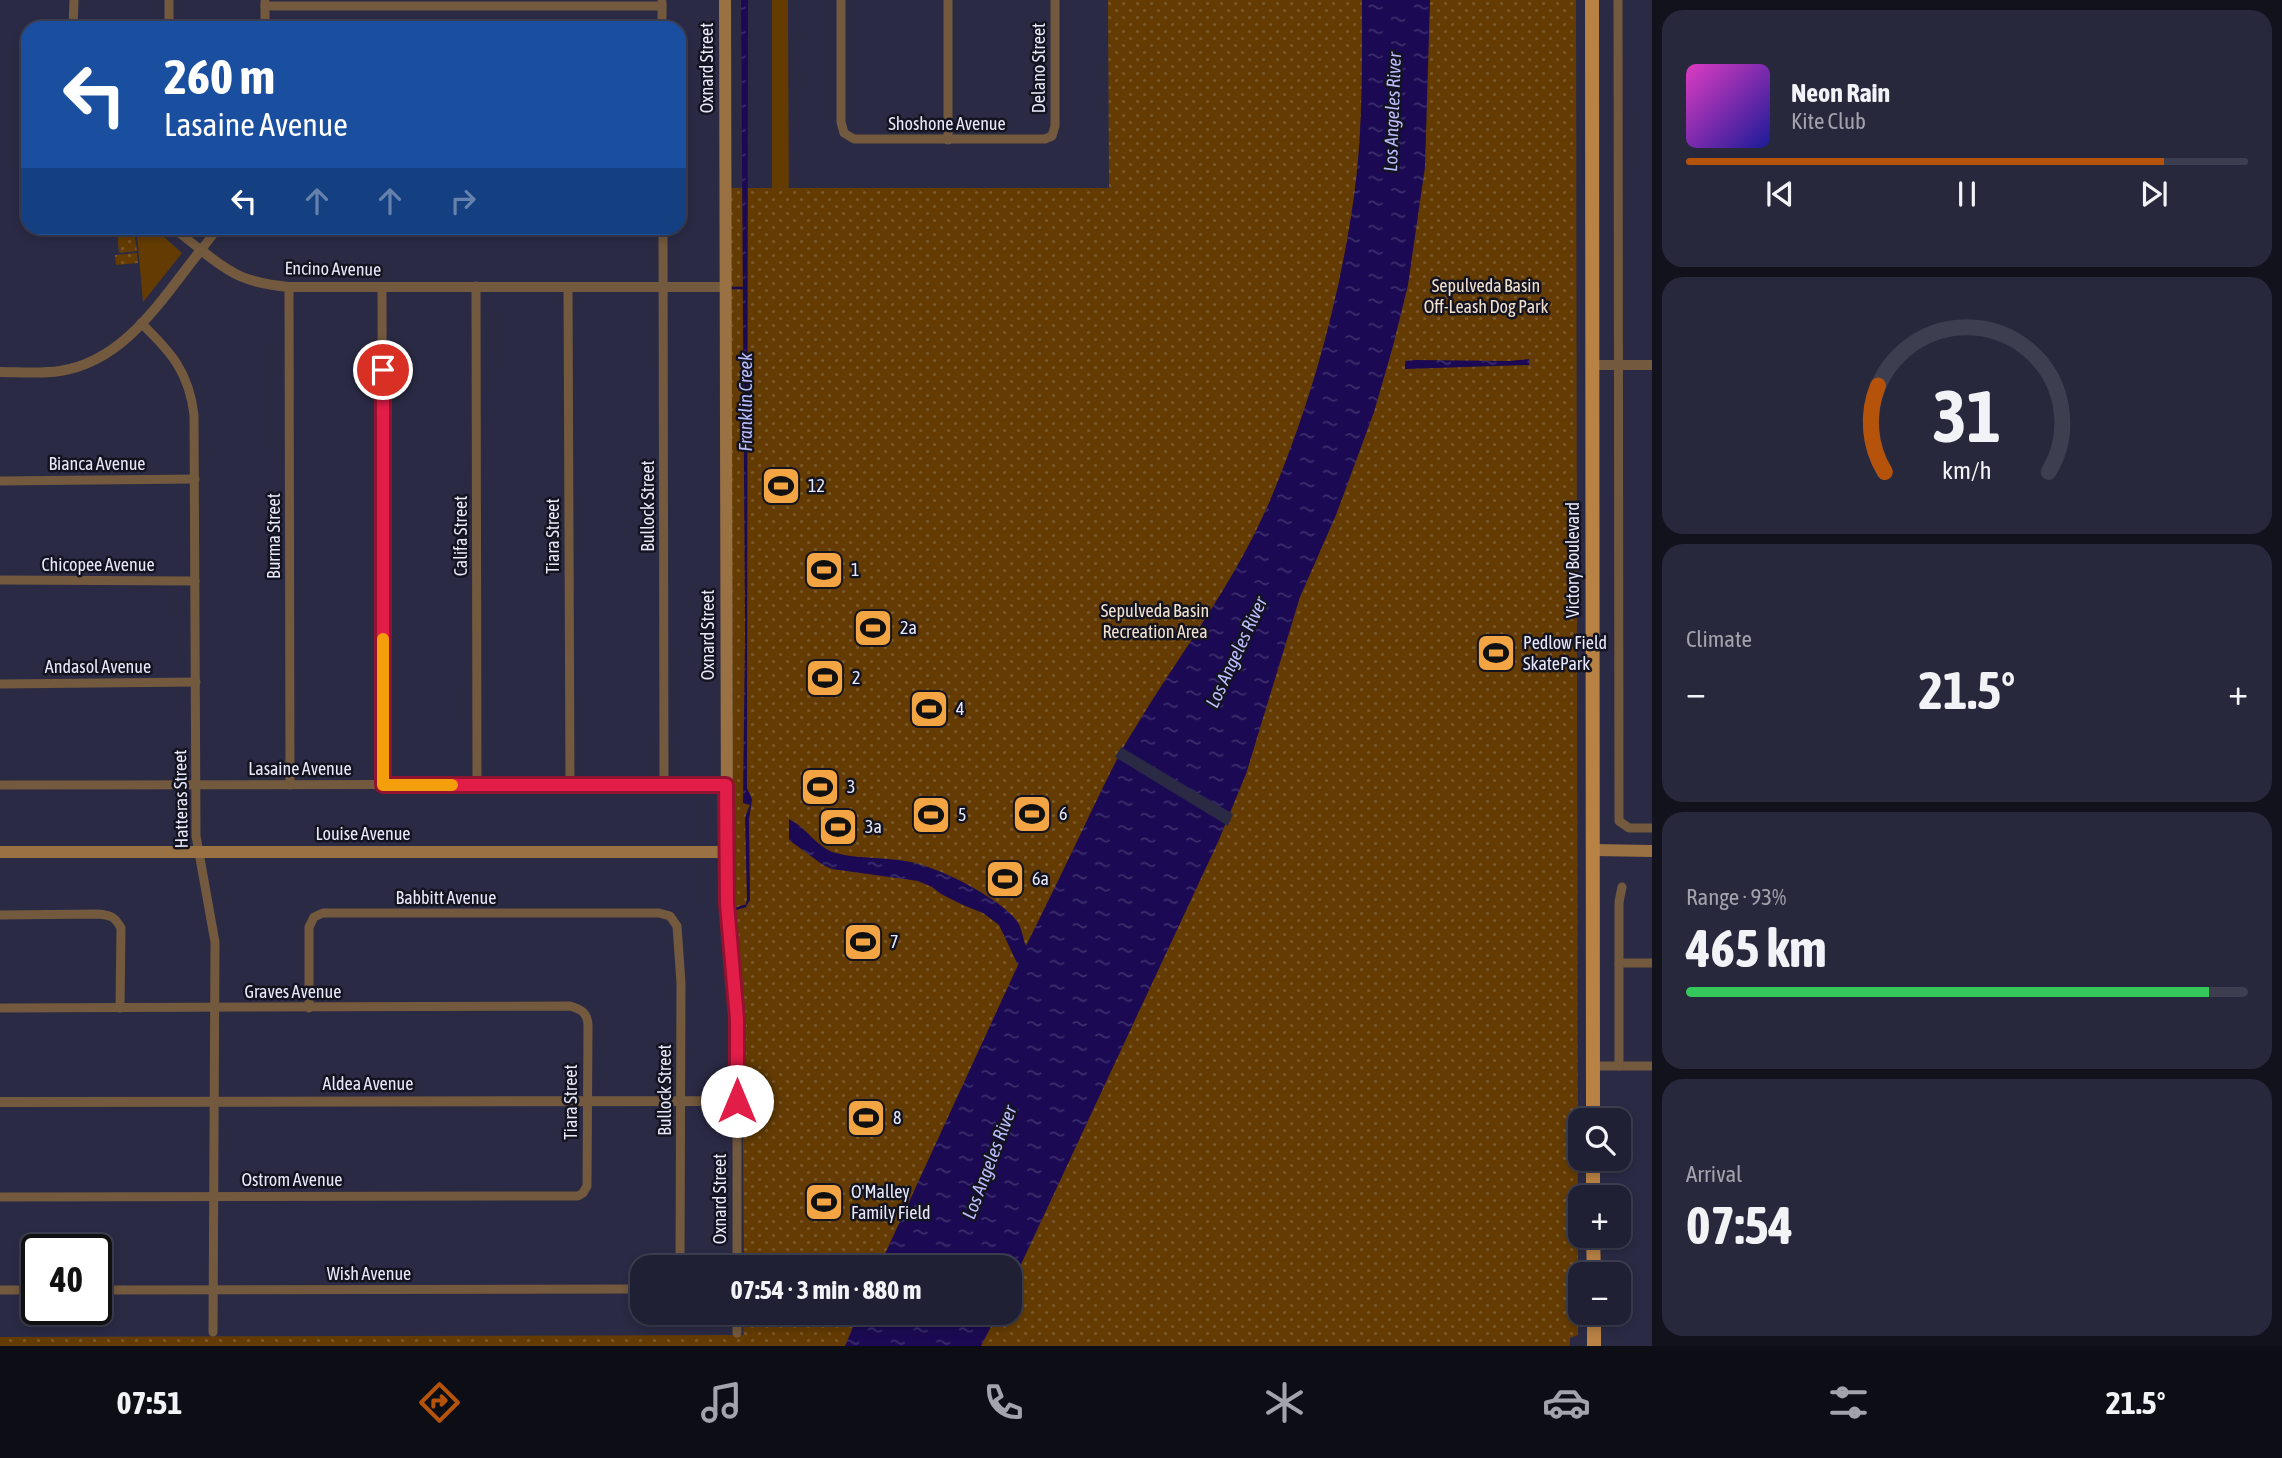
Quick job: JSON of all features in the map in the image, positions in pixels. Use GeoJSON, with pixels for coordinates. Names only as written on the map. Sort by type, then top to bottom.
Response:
{"type":"FeatureCollection","features":[{"type":"Feature","properties":{"kind":"main road","name":"Oxnard Street"},"geometry":{"type":"LineString","coordinates":[[725,0],[727,852]]}},
{"type":"Feature","properties":{"kind":"main road","name":"Victory Boulevard"},"geometry":{"type":"LineString","coordinates":[[1592,0],[1593,1108]]}},
{"type":"Feature","properties":{"kind":"main road"},"geometry":{"type":"LineString","coordinates":[[1593,850],[1652,851]]}},
{"type":"Feature","properties":{"kind":"main road","name":"Louise Avenue"},"geometry":{"type":"LineString","coordinates":[[0,852],[727,852]]}},
{"type":"Feature","properties":{"kind":"main road"},"geometry":{"type":"LineString","coordinates":[[1594,1325],[1594,1346]]}},
{"type":"Feature","properties":{"kind":"street"},"geometry":{"type":"LineString","coordinates":[[73,21],[74,0]]}},
{"type":"Feature","properties":{"kind":"street"},"geometry":{"type":"LineString","coordinates":[[169,0],[169,21]]}},
{"type":"Feature","properties":{"kind":"street","name":"Shoshone Avenue"},"geometry":{"type":"LineString","coordinates":[[841,0],[841,122],[844,133],[855,139],[1045,139],[1052,136]]}},
{"type":"Feature","properties":{"kind":"street"},"geometry":{"type":"LineString","coordinates":[[948,0],[948,140]]}},
{"type":"Feature","properties":{"kind":"street","name":"Delano Street"},"geometry":{"type":"LineString","coordinates":[[1052,136],[1055,126],[1055,0]]}},
{"type":"Feature","properties":{"kind":"street"},"geometry":{"type":"LineString","coordinates":[[1618,0],[1619,821],[1629,828],[1652,828]]}},
{"type":"Feature","properties":{"kind":"street"},"geometry":{"type":"LineString","coordinates":[[265,21],[265,3],[662,3],[662,21]]}},
{"type":"Feature","properties":{"kind":"street"},"geometry":{"type":"LineString","coordinates":[[182,235],[201,250]]}},
{"type":"Feature","properties":{"kind":"street"},"geometry":{"type":"LineString","coordinates":[[0,372],[47,372],[83,365],[115,349],[141,323],[213,235]]}},
{"type":"Feature","properties":{"kind":"street","name":"Bullock Street"},"geometry":{"type":"LineString","coordinates":[[663,235],[664,784]]}},
{"type":"Feature","properties":{"kind":"street","name":"Encino Avenue"},"geometry":{"type":"LineString","coordinates":[[201,250],[227,271],[238,276],[266,285],[289,287],[725,287]]}},
{"type":"Feature","properties":{"kind":"street","name":"Califa Street"},"geometry":{"type":"LineString","coordinates":[[476,286],[477,785]]}},
{"type":"Feature","properties":{"kind":"street","name":"Burma Street"},"geometry":{"type":"LineString","coordinates":[[289,287],[290,785]]}},
{"type":"Feature","properties":{"kind":"street"},"geometry":{"type":"LineString","coordinates":[[382,287],[383,785]]}},
{"type":"Feature","properties":{"kind":"street","name":"Tiara Street"},"geometry":{"type":"LineString","coordinates":[[568,287],[570,785]]}},
{"type":"Feature","properties":{"kind":"street","name":"Hatteras Street"},"geometry":{"type":"LineString","coordinates":[[141,323],[168,349],[188,384],[194,415],[198,852],[214,930],[213,1332]]}},
{"type":"Feature","properties":{"kind":"street"},"geometry":{"type":"LineString","coordinates":[[1592,365],[1652,365]]}},
{"type":"Feature","properties":{"kind":"street","name":"Bianca Avenue"},"geometry":{"type":"LineString","coordinates":[[0,481],[195,479]]}},
{"type":"Feature","properties":{"kind":"street","name":"Chicopee Avenue"},"geometry":{"type":"LineString","coordinates":[[0,580],[195,581]]}},
{"type":"Feature","properties":{"kind":"street","name":"Andasol Avenue"},"geometry":{"type":"LineString","coordinates":[[0,684],[195,682]]}},
{"type":"Feature","properties":{"kind":"street","name":"Lasaine Avenue"},"geometry":{"type":"LineString","coordinates":[[0,785],[726,785]]}},
{"type":"Feature","properties":{"kind":"street","name":"Oxnard Street"},"geometry":{"type":"LineString","coordinates":[[727,852],[727,904],[737,1019],[737,1101],[734,1120],[737,1124],[737,1255]]}},
{"type":"Feature","properties":{"kind":"street"},"geometry":{"type":"LineString","coordinates":[[1619,1066],[1619,902],[1622,887]]}},
{"type":"Feature","properties":{"kind":"street","name":"Babbitt Avenue"},"geometry":{"type":"LineString","coordinates":[[309,1007],[309,927],[314,917],[323,913],[659,913],[670,916]]}},
{"type":"Feature","properties":{"kind":"street"},"geometry":{"type":"LineString","coordinates":[[0,915],[98,914],[116,919],[121,928],[120,1008]]}},
{"type":"Feature","properties":{"kind":"street","name":"Bullock Street"},"geometry":{"type":"LineString","coordinates":[[670,916],[677,926],[680,970],[680,1255]]}},
{"type":"Feature","properties":{"kind":"street"},"geometry":{"type":"LineString","coordinates":[[1619,963],[1652,963]]}},
{"type":"Feature","properties":{"kind":"street","name":"Graves Avenue"},"geometry":{"type":"LineString","coordinates":[[0,1008],[570,1006],[584,1012]]}},
{"type":"Feature","properties":{"kind":"street","name":"Tiara Street"},"geometry":{"type":"LineString","coordinates":[[583,1193],[587,1186],[588,1026],[588,1018],[584,1012]]}},
{"type":"Feature","properties":{"kind":"street"},"geometry":{"type":"LineString","coordinates":[[1594,1066],[1652,1066]]}},
{"type":"Feature","properties":{"kind":"street","name":"Aldea Avenue"},"geometry":{"type":"LineString","coordinates":[[0,1102],[737,1101]]}},
{"type":"Feature","properties":{"kind":"street","name":"Ostrom Avenue"},"geometry":{"type":"LineString","coordinates":[[0,1197],[570,1197],[583,1193]]}},
{"type":"Feature","properties":{"kind":"street","name":"Wish Avenue"},"geometry":{"type":"LineString","coordinates":[[112,1290],[630,1289]]}},
{"type":"Feature","properties":{"kind":"street"},"geometry":{"type":"LineString","coordinates":[[0,1290],[21,1290]]}},
{"type":"Feature","properties":{"kind":"street"},"geometry":{"type":"LineString","coordinates":[[737,1325],[737,1333]]}},
{"type":"Feature","properties":{"kind":"green space"},"geometry":{"type":"Polygon","coordinates":[[[772,0],[788,0],[789,248],[772,237],[772,0]]]}},
{"type":"Feature","properties":{"kind":"green space","name":"Sepulveda Basin Recreation Area"},"geometry":{"type":"Polygon","coordinates":[[[1108,0],[1576,0],[1578,1108],[1568,1108],[1568,1171],[1578,1171],[1578,1185],[1568,1185],[1568,1248],[1578,1248],[1578,1262],[1568,1262],[1568,1325],[1578,1325],[1578,1335],[1570,1338],[1570,1346],[0,1346],[0,1337],[743,1335],[743,1325],[1022,1325],[1022,1255],[744,1255],[742,1011],[733,898],[731,188],[1109,188],[1108,0]]]}},
{"type":"Feature","properties":{"kind":"green space"},"geometry":{"type":"Polygon","coordinates":[[[117,235],[135,235],[137,251],[119,253],[117,235]]]}},
{"type":"Feature","properties":{"kind":"green space"},"geometry":{"type":"Polygon","coordinates":[[[137,235],[162,235],[182,253],[143,302],[137,235]]]}},
{"type":"Feature","properties":{"kind":"green space"},"geometry":{"type":"Polygon","coordinates":[[[137,253],[138,263],[116,265],[115,255],[137,253]]]}},
{"type":"Feature","properties":{"kind":"water","name":"Franklin Creek"},"geometry":{"type":"Polygon","coordinates":[[[741,0],[748,0],[747,788],[752,799],[749,820],[750,900],[745,908],[745,817],[750,805],[743,803],[745,632],[741,0]]]}},
{"type":"Feature","properties":{"kind":"water","name":"Los Angeles River"},"geometry":{"type":"Polygon","coordinates":[[[1362,0],[1430,0],[1425,167],[1408,285],[1374,412],[1336,515],[1300,597],[1246,774],[1218,842],[1022,1262],[1022,1255],[885,1255],[1018,965],[999,925],[983,913],[918,881],[832,869],[823,865],[789,840],[789,819],[823,847],[836,853],[918,864],[949,875],[982,893],[1008,912],[1019,924],[1026,946],[1123,748],[1244,553],[1260,523],[1288,455],[1313,383],[1341,271],[1357,172],[1362,73],[1362,0]]]}},
{"type":"Feature","properties":{"kind":"water"},"geometry":{"type":"Polygon","coordinates":[[[1529,359],[1529,365],[1405,369],[1405,361],[1416,360],[1529,359]]]}},
{"type":"Feature","properties":{"kind":"water"},"geometry":{"type":"Polygon","coordinates":[[[854,1325],[992,1325],[981,1346],[845,1346],[854,1325]]]}},
{"type":"Feature","properties":{"kind":"pier"},"geometry":{"type":"Polygon","coordinates":[[[1121,747],[1233,814],[1228,826],[1115,757],[1121,747]]]}},
{"type":"Feature","properties":{"kind":"waterway"},"geometry":{"type":"LineString","coordinates":[[729,288],[744,288]]}},
{"type":"Feature","properties":{"kind":"waterway"},"geometry":{"type":"LineString","coordinates":[[679,778],[711,778],[716,781]]}},
{"type":"Feature","properties":{"kind":"waterway"},"geometry":{"type":"LineString","coordinates":[[732,910],[745,906]]}},
{"type":"Feature","properties":{"kind":"slow traffic"},"geometry":{"type":"LineString","coordinates":[[383,639],[383,785],[452,785]]}},
{"type":"Feature","properties":{"kind":"place","name":"12"},"geometry":{"type":"Point","coordinates":[781,486]}},
{"type":"Feature","properties":{"kind":"place","name":"1"},"geometry":{"type":"Point","coordinates":[824,570]}},
{"type":"Feature","properties":{"kind":"place","name":"2a"},"geometry":{"type":"Point","coordinates":[873,628]}},
{"type":"Feature","properties":{"kind":"place","name":"Pedlow Field SkatePark"},"geometry":{"type":"Point","coordinates":[1496,653]}},
{"type":"Feature","properties":{"kind":"place","name":"2"},"geometry":{"type":"Point","coordinates":[825,678]}},
{"type":"Feature","properties":{"kind":"place","name":"4"},"geometry":{"type":"Point","coordinates":[929,709]}},
{"type":"Feature","properties":{"kind":"place","name":"3"},"geometry":{"type":"Point","coordinates":[820,787]}},
{"type":"Feature","properties":{"kind":"place","name":"6"},"geometry":{"type":"Point","coordinates":[1032,814]}},
{"type":"Feature","properties":{"kind":"place","name":"5"},"geometry":{"type":"Point","coordinates":[931,815]}},
{"type":"Feature","properties":{"kind":"place","name":"3a"},"geometry":{"type":"Point","coordinates":[838,827]}},
{"type":"Feature","properties":{"kind":"place","name":"6a"},"geometry":{"type":"Point","coordinates":[1005,879]}},
{"type":"Feature","properties":{"kind":"place","name":"7"},"geometry":{"type":"Point","coordinates":[863,942]}},
{"type":"Feature","properties":{"kind":"place","name":"8"},"geometry":{"type":"Point","coordinates":[866,1118]}},
{"type":"Feature","properties":{"kind":"place","name":"O'Malley Family Field"},"geometry":{"type":"Point","coordinates":[824,1202]}},
{"type":"Feature","properties":{"kind":"route"},"geometry":{"type":"LineString","coordinates":[[383,370],[383,785],[726,785],[727,904],[737,1019],[737,1101]]}},
{"type":"Feature","properties":{"kind":"park label","name":"Sepulveda Basin Off-Leash Dog Park"},"geometry":{"type":"Point","coordinates":[1486,296]}}]}
